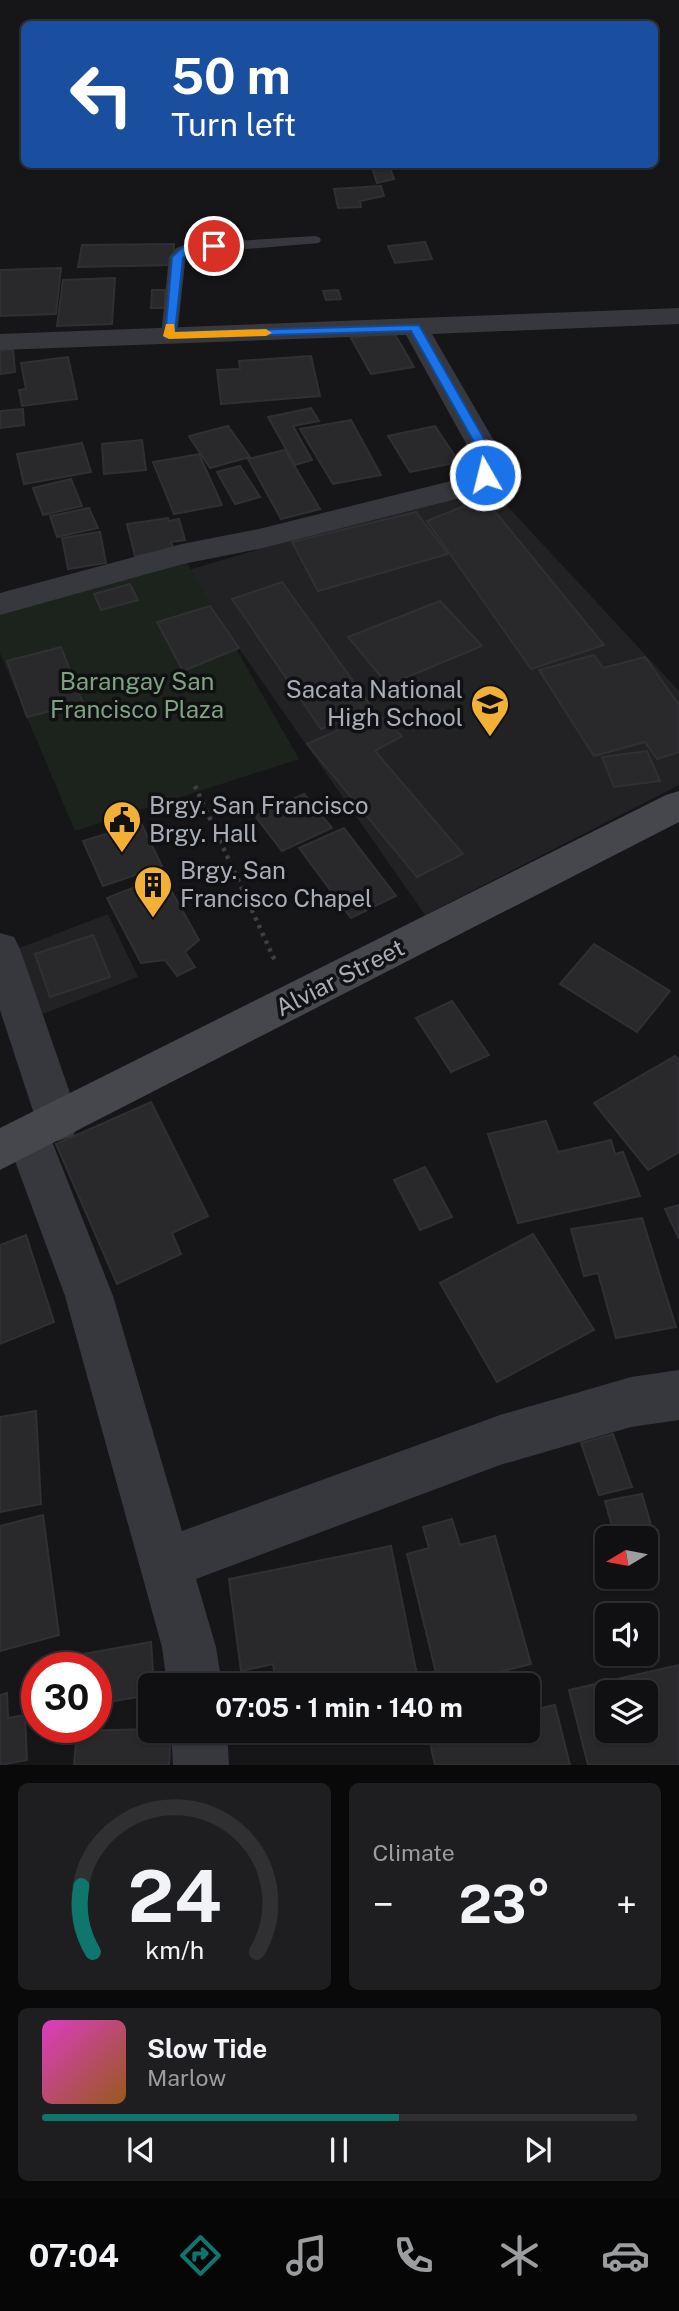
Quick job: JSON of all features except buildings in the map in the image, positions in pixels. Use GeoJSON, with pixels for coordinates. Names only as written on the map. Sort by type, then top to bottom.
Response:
{"type":"FeatureCollection","features":[{"type":"Feature","properties":{"kind":"street"},"geometry":{"type":"LineString","coordinates":[[0,342],[679,316]]}},
{"type":"Feature","properties":{"kind":"street"},"geometry":{"type":"LineString","coordinates":[[0,604],[182,554],[259,539],[466,487],[485,475],[489,458],[415,327]]}},
{"type":"Feature","properties":{"kind":"street","name":"Alviar Street"},"geometry":{"type":"LineString","coordinates":[[29,1137],[679,805]]}},
{"type":"Feature","properties":{"kind":"street"},"geometry":{"type":"LineString","coordinates":[[0,948],[29,1137],[89,1296],[167,1563],[190,1647],[193,1673]]}},
{"type":"Feature","properties":{"kind":"street"},"geometry":{"type":"LineString","coordinates":[[167,1563],[500,1440],[631,1402],[679,1395]]}},
{"type":"Feature","properties":{"kind":"street"},"geometry":{"type":"LineString","coordinates":[[200,1743],[201,1765]]}},
{"type":"Feature","properties":{"kind":"lane"},"geometry":{"type":"LineString","coordinates":[[169,336],[177,257],[181,251],[188,247],[314,240]]}},
{"type":"Feature","properties":{"kind":"path"},"geometry":{"type":"LineString","coordinates":[[195,786],[294,1002]]}},
{"type":"Feature","properties":{"kind":"shaded area","name":"Sacata National High School"},"geometry":{"type":"Polygon","coordinates":[[[486,483],[679,691],[679,785],[425,915],[185,571],[486,483]]]}},
{"type":"Feature","properties":{"kind":"shaded area"},"geometry":{"type":"Polygon","coordinates":[[[108,914],[138,977],[30,1019],[9,952],[108,914]]]}},
{"type":"Feature","properties":{"kind":"green space","name":"Barangay San Francisco Plaza"},"geometry":{"type":"Polygon","coordinates":[[[182,554],[299,759],[75,831],[0,653],[0,604],[182,554]]]}},
{"type":"Feature","properties":{"kind":"slow traffic"},"geometry":{"type":"LineString","coordinates":[[170,327],[169,336],[266,333]]}},
{"type":"Feature","properties":{"kind":"place","name":"Sacata National High School"},"geometry":{"type":"Point","coordinates":[490,738]}},
{"type":"Feature","properties":{"kind":"place","name":"Brgy. San Francisco Brgy. Hall"},"geometry":{"type":"Point","coordinates":[122,854]}},
{"type":"Feature","properties":{"kind":"place","name":"Brgy. San Francisco Chapel"},"geometry":{"type":"Point","coordinates":[153,919]}},
{"type":"Feature","properties":{"kind":"route"},"geometry":{"type":"LineString","coordinates":[[214,246],[188,247],[177,257],[169,336],[415,327],[489,458],[485,475]]}}]}
